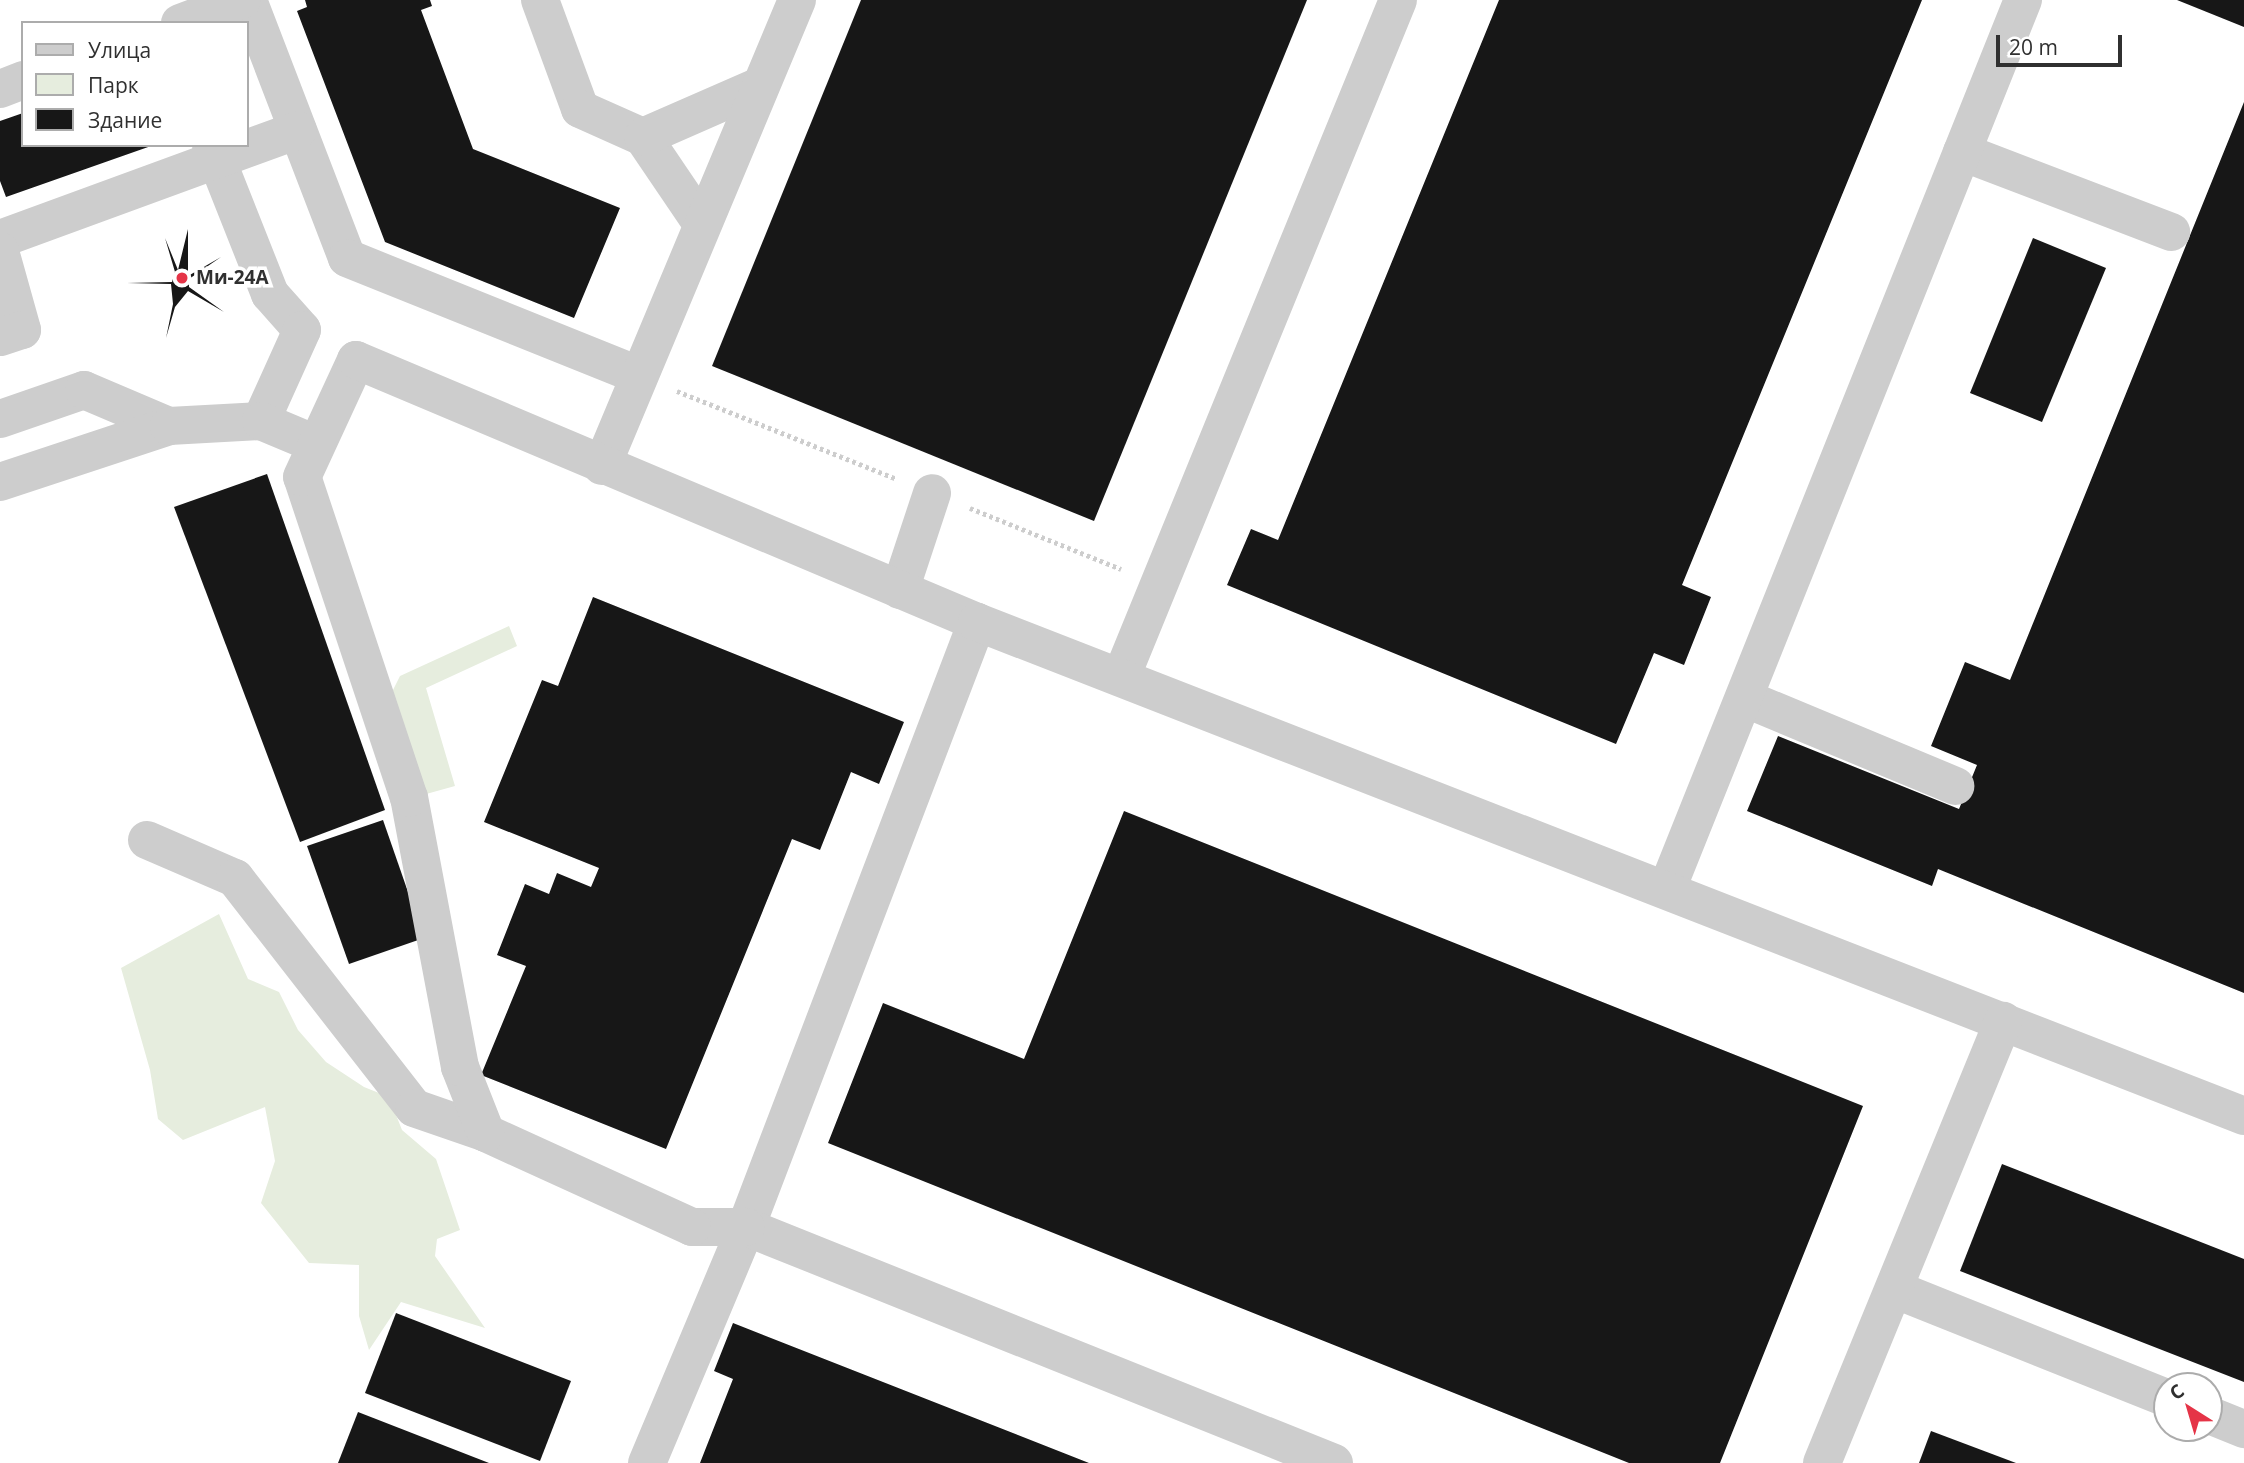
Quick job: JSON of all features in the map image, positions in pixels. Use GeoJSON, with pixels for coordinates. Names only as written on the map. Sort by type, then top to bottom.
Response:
{"type":"FeatureCollection","features":[{"type":"Feature","properties":{"kind":"lane"},"geometry":{"type":"LineString","coordinates":[[185,21],[242,0]]}},
{"type":"Feature","properties":{"kind":"lane"},"geometry":{"type":"LineString","coordinates":[[248,0],[347,258],[638,376]]}},
{"type":"Feature","properties":{"kind":"lane"},"geometry":{"type":"LineString","coordinates":[[540,0],[580,109],[643,136],[702,224]]}},
{"type":"Feature","properties":{"kind":"lane"},"geometry":{"type":"LineString","coordinates":[[602,466],[797,0]]}},
{"type":"Feature","properties":{"kind":"lane"},"geometry":{"type":"LineString","coordinates":[[1122,675],[1398,0]]}},
{"type":"Feature","properties":{"kind":"lane"},"geometry":{"type":"LineString","coordinates":[[1667,889],[2023,0]]}},
{"type":"Feature","properties":{"kind":"lane"},"geometry":{"type":"LineString","coordinates":[[0,89],[21,81]]}},
{"type":"Feature","properties":{"kind":"lane"},"geometry":{"type":"LineString","coordinates":[[643,136],[760,86]]}},
{"type":"Feature","properties":{"kind":"lane"},"geometry":{"type":"LineString","coordinates":[[248,144],[298,130]]}},
{"type":"Feature","properties":{"kind":"lane"},"geometry":{"type":"LineString","coordinates":[[0,239],[214,154],[238,147]]}},
{"type":"Feature","properties":{"kind":"lane"},"geometry":{"type":"LineString","coordinates":[[1962,152],[2171,232]]}},
{"type":"Feature","properties":{"kind":"lane"},"geometry":{"type":"LineString","coordinates":[[214,154],[270,293],[302,330],[261,421]]}},
{"type":"Feature","properties":{"kind":"lane"},"geometry":{"type":"LineString","coordinates":[[0,251],[22,330],[0,337]]}},
{"type":"Feature","properties":{"kind":"lane"},"geometry":{"type":"LineString","coordinates":[[486,1133],[460,1067],[409,798],[302,477],[356,360],[977,622],[1122,675],[2244,1116]]}},
{"type":"Feature","properties":{"kind":"lane"},"geometry":{"type":"LineString","coordinates":[[0,419],[84,390],[169,426]]}},
{"type":"Feature","properties":{"kind":"lane"},"geometry":{"type":"LineString","coordinates":[[0,482],[169,426],[261,421],[316,444]]}},
{"type":"Feature","properties":{"kind":"lane"},"geometry":{"type":"LineString","coordinates":[[900,590],[932,493]]}},
{"type":"Feature","properties":{"kind":"lane"},"geometry":{"type":"LineString","coordinates":[[647,1463],[746,1227],[977,622]]}},
{"type":"Feature","properties":{"kind":"lane"},"geometry":{"type":"LineString","coordinates":[[1744,698],[1955,786]]}},
{"type":"Feature","properties":{"kind":"lane"},"geometry":{"type":"LineString","coordinates":[[147,840],[236,878],[414,1108],[486,1133],[692,1227],[746,1227],[1334,1463]]}},
{"type":"Feature","properties":{"kind":"lane"},"geometry":{"type":"LineString","coordinates":[[1822,1463],[2003,1020]]}},
{"type":"Feature","properties":{"kind":"lane"},"geometry":{"type":"LineString","coordinates":[[1894,1289],[2153,1392]]}},
{"type":"Feature","properties":{"kind":"lane"},"geometry":{"type":"LineString","coordinates":[[2223,1421],[2244,1429]]}},
{"type":"Feature","properties":{"kind":"green space"},"geometry":{"type":"Polygon","coordinates":[[[509,626],[517,646],[426,688],[455,786],[419,796],[390,696],[400,676],[509,626]]]}},
{"type":"Feature","properties":{"kind":"green space"},"geometry":{"type":"Polygon","coordinates":[[[219,914],[248,979],[279,992],[298,1030],[326,1062],[364,1087],[389,1097],[402,1130],[436,1159],[460,1230],[437,1239],[435,1256],[485,1328],[401,1302],[369,1350],[359,1316],[359,1265],[309,1263],[261,1203],[275,1161],[265,1107],[183,1140],[158,1119],[150,1070],[121,968],[219,914]]]}},
{"type":"Feature","properties":{"kind":"building"},"geometry":{"type":"Polygon","coordinates":[[[305,0],[430,0],[432,6],[421,10],[473,149],[620,208],[574,318],[385,242],[297,11],[307,7],[305,0]]]}},
{"type":"Feature","properties":{"kind":"building"},"geometry":{"type":"Polygon","coordinates":[[[861,0],[1307,0],[1094,521],[712,366],[861,0]]]}},
{"type":"Feature","properties":{"kind":"building"},"geometry":{"type":"Polygon","coordinates":[[[1499,0],[1922,0],[1682,585],[1711,597],[1684,665],[1654,653],[1616,744],[1227,585],[1251,529],[1278,540],[1499,0]]]}},
{"type":"Feature","properties":{"kind":"building"},"geometry":{"type":"Polygon","coordinates":[[[2177,0],[2244,0],[2244,27],[2177,0]]]}},
{"type":"Feature","properties":{"kind":"building"},"geometry":{"type":"Polygon","coordinates":[[[2244,102],[2244,993],[1938,869],[1932,886],[1747,811],[1778,736],[1959,809],[1977,765],[1931,746],[1965,662],[2010,680],[2244,102]]]}},
{"type":"Feature","properties":{"kind":"building"},"geometry":{"type":"Polygon","coordinates":[[[21,114],[21,147],[148,147],[6,197],[0,181],[0,121],[21,114]]]}},
{"type":"Feature","properties":{"kind":"building","name":"Ми-24А"},"geometry":{"type":"Polygon","coordinates":[[[188,229],[188,276],[221,257],[189,279],[189,287],[224,312],[188,291],[175,307],[166,338],[173,304],[171,284],[127,283],[172,282],[175,272],[165,238],[178,270],[188,229]]]}},
{"type":"Feature","properties":{"kind":"building"},"geometry":{"type":"Polygon","coordinates":[[[2033,238],[2106,268],[2042,422],[1970,393],[2033,238]]]}},
{"type":"Feature","properties":{"kind":"building"},"geometry":{"type":"Polygon","coordinates":[[[267,474],[385,810],[300,842],[174,507],[267,474]]]}},
{"type":"Feature","properties":{"kind":"building"},"geometry":{"type":"Polygon","coordinates":[[[593,597],[904,722],[879,784],[851,772],[820,850],[792,839],[666,1149],[481,1075],[526,966],[497,955],[525,884],[549,894],[557,873],[591,887],[599,868],[484,822],[542,680],[558,686],[593,597]]]}},
{"type":"Feature","properties":{"kind":"building"},"geometry":{"type":"Polygon","coordinates":[[[1124,811],[1863,1106],[1720,1463],[1629,1463],[828,1143],[883,1003],[1024,1059],[1124,811]]]}},
{"type":"Feature","properties":{"kind":"building"},"geometry":{"type":"Polygon","coordinates":[[[383,820],[424,938],[349,964],[307,846],[383,820]]]}},
{"type":"Feature","properties":{"kind":"building"},"geometry":{"type":"Polygon","coordinates":[[[2002,1164],[2244,1259],[2244,1382],[2223,1372],[1960,1271],[2002,1164]]]}},
{"type":"Feature","properties":{"kind":"building"},"geometry":{"type":"Polygon","coordinates":[[[396,1313],[571,1381],[540,1461],[365,1393],[396,1313]]]}},
{"type":"Feature","properties":{"kind":"building"},"geometry":{"type":"Polygon","coordinates":[[[733,1323],[1089,1463],[700,1463],[733,1379],[714,1371],[733,1323]]]}},
{"type":"Feature","properties":{"kind":"building"},"geometry":{"type":"Polygon","coordinates":[[[358,1412],[489,1463],[338,1463],[358,1412]]]}},
{"type":"Feature","properties":{"kind":"building"},"geometry":{"type":"Polygon","coordinates":[[[1931,1431],[2016,1463],[1919,1463],[1931,1431]]]}},
{"type":"Feature","properties":{"kind":"place","name":"Ми-24А"},"geometry":{"type":"Point","coordinates":[182,278]}}]}
